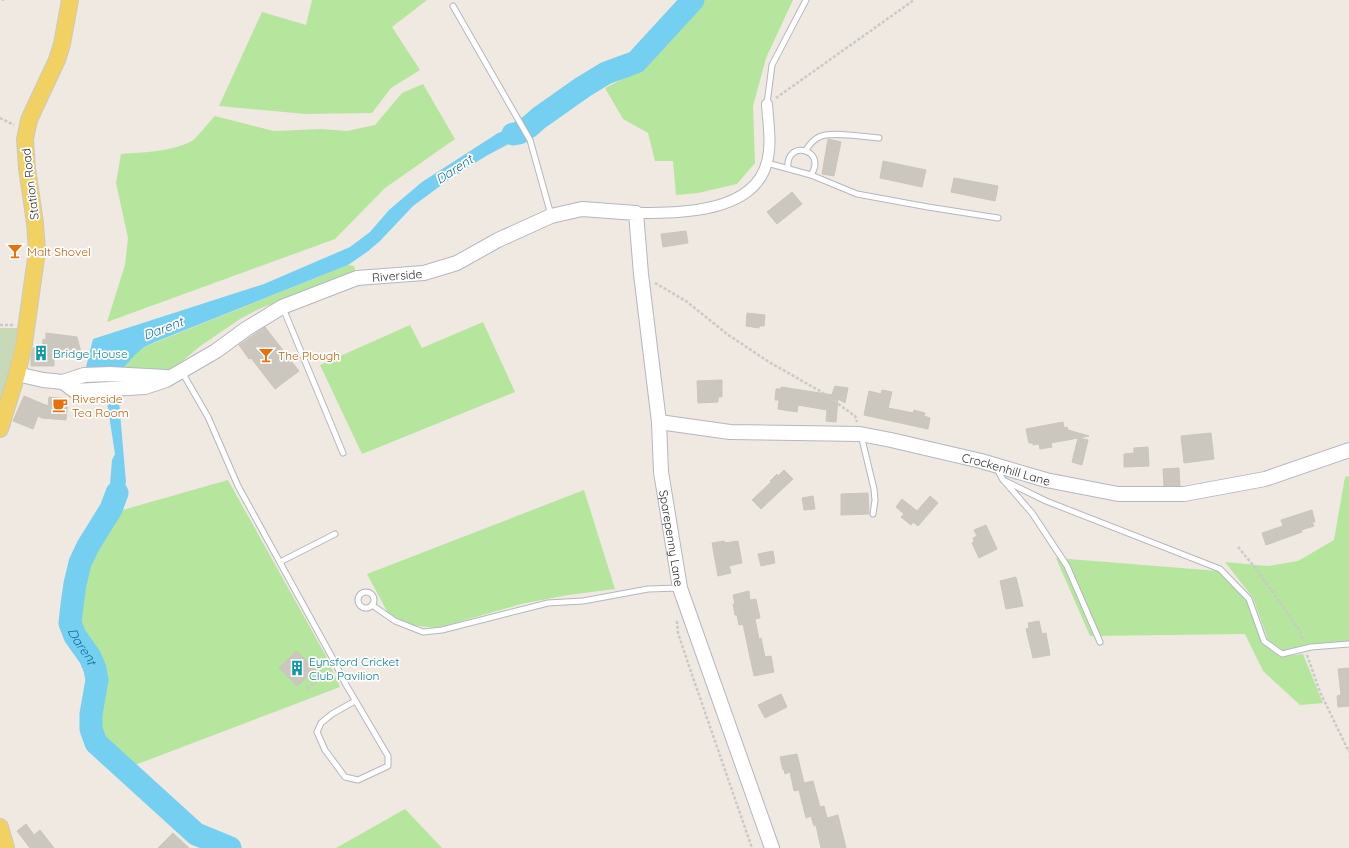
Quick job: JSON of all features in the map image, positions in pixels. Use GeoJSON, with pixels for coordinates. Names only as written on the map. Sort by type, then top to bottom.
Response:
{"type":"FeatureCollection","features":[{"type":"Feature","properties":{"kind":"main road","name":"Station Road"},"geometry":{"type":"LineString","coordinates":[[0,429],[24,344],[37,251],[35,223],[26,168],[25,138],[29,120],[57,60],[62,44],[70,0]]}},
{"type":"Feature","properties":{"kind":"main road"},"geometry":{"type":"LineString","coordinates":[[0,827],[6,848]]}},
{"type":"Feature","properties":{"kind":"street"},"geometry":{"type":"LineString","coordinates":[[636,214],[666,213],[701,209],[724,204],[749,191],[762,175],[769,154],[767,104]]}},
{"type":"Feature","properties":{"kind":"street","name":"Riverside"},"geometry":{"type":"LineString","coordinates":[[63,382],[75,391],[145,387],[177,375],[216,351],[246,329],[282,306],[357,278],[424,273],[457,263],[498,240],[551,216],[582,209],[636,214]]}},
{"type":"Feature","properties":{"kind":"street","name":"Sparepenny Lane"},"geometry":{"type":"LineString","coordinates":[[636,214],[641,274],[659,422],[661,472],[680,588],[772,848]]}},
{"type":"Feature","properties":{"kind":"street"},"geometry":{"type":"LineString","coordinates":[[16,374],[43,380],[63,382],[84,375],[177,375]]}},
{"type":"Feature","properties":{"kind":"street","name":"Crockenhill Lane"},"geometry":{"type":"LineString","coordinates":[[659,422],[730,432],[859,434],[899,441],[995,465],[1046,480],[1118,494],[1184,494],[1265,479],[1349,450]]}},
{"type":"Feature","properties":{"kind":"lane"},"geometry":{"type":"LineString","coordinates":[[767,104],[772,65],[806,0]]}},
{"type":"Feature","properties":{"kind":"lane"},"geometry":{"type":"LineString","coordinates":[[453,6],[530,140],[551,216]]}},
{"type":"Feature","properties":{"kind":"lane"},"geometry":{"type":"LineString","coordinates":[[806,150],[813,140],[820,136],[830,135],[879,138]]}},
{"type":"Feature","properties":{"kind":"lane"},"geometry":{"type":"LineString","coordinates":[[788,168],[788,162],[793,153],[799,150],[806,150],[815,159],[812,174]]}},
{"type":"Feature","properties":{"kind":"lane"},"geometry":{"type":"LineString","coordinates":[[767,163],[812,174],[857,194],[998,218]]}},
{"type":"Feature","properties":{"kind":"lane"},"geometry":{"type":"LineString","coordinates":[[282,306],[343,453]]}},
{"type":"Feature","properties":{"kind":"lane"},"geometry":{"type":"LineString","coordinates":[[177,375],[208,417],[238,486],[333,658],[345,683],[388,756],[388,766],[358,780],[345,777],[325,750],[317,732],[321,723],[332,714],[355,701]]}},
{"type":"Feature","properties":{"kind":"lane"},"geometry":{"type":"LineString","coordinates":[[859,434],[874,489],[875,500],[873,514]]}},
{"type":"Feature","properties":{"kind":"lane"},"geometry":{"type":"LineString","coordinates":[[995,465],[1004,480],[1032,513],[1067,566],[1100,642]]}},
{"type":"Feature","properties":{"kind":"lane"},"geometry":{"type":"LineString","coordinates":[[1004,480],[1053,504],[1220,569],[1249,600],[1264,641],[1282,654],[1349,644]]}},
{"type":"Feature","properties":{"kind":"lane"},"geometry":{"type":"LineString","coordinates":[[280,562],[335,534]]}},
{"type":"Feature","properties":{"kind":"lane"},"geometry":{"type":"LineString","coordinates":[[372,606],[395,621],[423,632],[442,630],[548,603],[583,601],[648,590],[680,588]]}},
{"type":"Feature","properties":{"kind":"path"},"geometry":{"type":"LineString","coordinates":[[767,104],[914,0]]}},
{"type":"Feature","properties":{"kind":"path"},"geometry":{"type":"LineString","coordinates":[[641,274],[686,301],[727,334],[769,362],[820,391],[855,416],[858,422],[859,434]]}},
{"type":"Feature","properties":{"kind":"path"},"geometry":{"type":"LineString","coordinates":[[1238,547],[1300,631],[1305,651],[1320,692],[1349,752]]}},
{"type":"Feature","properties":{"kind":"path"},"geometry":{"type":"LineString","coordinates":[[677,619],[678,633],[686,660],[752,848]]}},
{"type":"Feature","properties":{"kind":"path"},"geometry":{"type":"LineString","coordinates":[[307,689],[326,673],[333,658]]}},
{"type":"Feature","properties":{"kind":"green space"},"geometry":{"type":"Polygon","coordinates":[[[312,0],[427,0],[392,27],[420,70],[391,88],[372,113],[306,114],[219,106],[262,12],[306,25],[312,0]]]}},
{"type":"Feature","properties":{"kind":"green space"},"geometry":{"type":"Polygon","coordinates":[[[703,0],[793,0],[766,58],[753,106],[755,163],[737,184],[698,193],[676,195],[673,161],[655,161],[648,133],[623,119],[605,88],[646,67],[703,0]]]}},
{"type":"Feature","properties":{"kind":"green space"},"geometry":{"type":"Polygon","coordinates":[[[423,84],[455,139],[385,188],[335,239],[107,322],[125,265],[128,238],[116,183],[121,154],[157,151],[184,145],[194,140],[215,116],[274,131],[322,129],[347,131],[375,125],[402,93],[423,84]]]}},
{"type":"Feature","properties":{"kind":"green space"},"geometry":{"type":"Polygon","coordinates":[[[348,265],[354,266],[356,273],[261,308],[240,319],[199,347],[173,369],[123,372],[128,361],[144,347],[348,265]]]}},
{"type":"Feature","properties":{"kind":"green space"},"geometry":{"type":"Polygon","coordinates":[[[483,322],[515,392],[362,454],[320,365],[410,325],[422,348],[483,322]]]}},
{"type":"Feature","properties":{"kind":"green space"},"geometry":{"type":"Polygon","coordinates":[[[0,328],[18,328],[0,405],[0,328]]]}},
{"type":"Feature","properties":{"kind":"green space"},"geometry":{"type":"Polygon","coordinates":[[[1349,476],[1349,642],[1304,647],[1284,651],[1268,640],[1253,598],[1225,562],[1268,566],[1298,561],[1334,540],[1345,477],[1349,476]]]}},
{"type":"Feature","properties":{"kind":"green space"},"geometry":{"type":"Polygon","coordinates":[[[228,480],[326,656],[340,687],[127,768],[101,742],[95,715],[103,680],[96,657],[77,624],[80,589],[87,563],[97,537],[119,511],[228,480]]]}},
{"type":"Feature","properties":{"kind":"green space"},"geometry":{"type":"Polygon","coordinates":[[[584,490],[615,589],[568,595],[521,604],[437,628],[409,625],[388,613],[367,574],[584,490]]]}},
{"type":"Feature","properties":{"kind":"green space"},"geometry":{"type":"Polygon","coordinates":[[[1056,558],[1219,571],[1247,601],[1262,642],[1280,657],[1303,654],[1323,703],[1300,705],[1263,671],[1245,634],[1090,636],[1056,558]]]}},
{"type":"Feature","properties":{"kind":"green space"},"geometry":{"type":"Polygon","coordinates":[[[405,809],[442,848],[336,848],[405,809]]]}},
{"type":"Feature","properties":{"kind":"water"},"geometry":{"type":"Polygon","coordinates":[[[537,113],[542,124],[525,138],[516,140],[486,156],[451,178],[413,206],[380,241],[348,265],[155,342],[144,347],[136,354],[123,368],[119,401],[126,482],[121,502],[111,525],[97,516],[109,496],[112,460],[115,454],[105,389],[74,385],[76,373],[86,367],[93,339],[264,284],[350,247],[370,232],[389,210],[422,182],[498,133],[509,129],[518,128],[526,124],[537,113]]]}},
{"type":"Feature","properties":{"kind":"building"},"geometry":{"type":"Polygon","coordinates":[[[828,139],[841,142],[834,176],[822,174],[828,139]]]}},
{"type":"Feature","properties":{"kind":"building"},"geometry":{"type":"Polygon","coordinates":[[[883,161],[926,170],[922,187],[880,178],[883,161]]]}},
{"type":"Feature","properties":{"kind":"building"},"geometry":{"type":"Polygon","coordinates":[[[954,178],[998,186],[995,201],[951,192],[954,178]]]}},
{"type":"Feature","properties":{"kind":"building"},"geometry":{"type":"Polygon","coordinates":[[[792,192],[802,204],[777,224],[767,212],[792,192]]]}},
{"type":"Feature","properties":{"kind":"building"},"geometry":{"type":"Polygon","coordinates":[[[686,231],[688,243],[663,247],[661,234],[686,231]]]}},
{"type":"Feature","properties":{"kind":"building"},"geometry":{"type":"Polygon","coordinates":[[[747,313],[765,315],[764,326],[759,326],[759,328],[746,326],[747,313]]]}},
{"type":"Feature","properties":{"kind":"building","name":"The Plough"},"geometry":{"type":"Polygon","coordinates":[[[265,327],[299,371],[275,389],[239,345],[265,327]]]}},
{"type":"Feature","properties":{"kind":"building"},"geometry":{"type":"Polygon","coordinates":[[[46,333],[77,337],[81,352],[74,353],[74,355],[54,356],[54,366],[31,366],[31,355],[33,348],[42,348],[43,339],[46,340],[46,333]]]}},
{"type":"Feature","properties":{"kind":"building"},"geometry":{"type":"Polygon","coordinates":[[[722,380],[722,397],[718,397],[718,402],[698,403],[697,381],[722,380]]]}},
{"type":"Feature","properties":{"kind":"building"},"geometry":{"type":"Polygon","coordinates":[[[835,386],[848,388],[845,403],[838,399],[836,422],[826,421],[827,410],[798,405],[797,412],[778,409],[779,400],[775,400],[776,389],[781,389],[781,387],[833,395],[835,386]]]}},
{"type":"Feature","properties":{"kind":"building"},"geometry":{"type":"Polygon","coordinates":[[[882,390],[892,392],[888,408],[913,413],[914,410],[925,413],[924,416],[930,418],[928,429],[864,415],[869,391],[881,394],[882,390]]]}},
{"type":"Feature","properties":{"kind":"building"},"geometry":{"type":"Polygon","coordinates":[[[24,396],[48,406],[49,397],[68,399],[66,420],[42,418],[38,416],[33,429],[13,421],[24,396]]]}},
{"type":"Feature","properties":{"kind":"building"},"geometry":{"type":"Polygon","coordinates":[[[1063,422],[1064,428],[1067,427],[1068,430],[1089,436],[1079,438],[1088,440],[1082,465],[1072,462],[1078,438],[1051,443],[1052,447],[1040,449],[1039,444],[1033,445],[1033,443],[1029,443],[1026,429],[1063,422]]]}},
{"type":"Feature","properties":{"kind":"building"},"geometry":{"type":"Polygon","coordinates":[[[1211,433],[1214,459],[1184,463],[1181,436],[1211,433]]]}},
{"type":"Feature","properties":{"kind":"building"},"geometry":{"type":"Polygon","coordinates":[[[1148,447],[1149,466],[1124,467],[1124,454],[1134,453],[1134,448],[1148,447]]]}},
{"type":"Feature","properties":{"kind":"building"},"geometry":{"type":"Polygon","coordinates":[[[1179,468],[1180,486],[1164,486],[1163,469],[1179,468]]]}},
{"type":"Feature","properties":{"kind":"building"},"geometry":{"type":"Polygon","coordinates":[[[784,470],[793,479],[761,509],[752,500],[771,482],[770,481],[777,474],[778,476],[784,470]]]}},
{"type":"Feature","properties":{"kind":"building"},"geometry":{"type":"Polygon","coordinates":[[[868,493],[869,514],[841,515],[841,494],[868,493]]]}},
{"type":"Feature","properties":{"kind":"building"},"geometry":{"type":"Polygon","coordinates":[[[813,496],[815,509],[804,510],[802,498],[813,496]]]}},
{"type":"Feature","properties":{"kind":"building"},"geometry":{"type":"Polygon","coordinates":[[[930,496],[938,503],[918,526],[913,522],[911,525],[901,517],[904,514],[896,507],[902,499],[917,511],[930,496]]]}},
{"type":"Feature","properties":{"kind":"building"},"geometry":{"type":"Polygon","coordinates":[[[1312,510],[1315,522],[1312,522],[1314,526],[1266,545],[1262,533],[1283,526],[1281,520],[1312,510]]]}},
{"type":"Feature","properties":{"kind":"building"},"geometry":{"type":"Polygon","coordinates":[[[986,525],[997,549],[979,558],[972,543],[974,541],[973,538],[977,536],[974,530],[986,525]]]}},
{"type":"Feature","properties":{"kind":"building"},"geometry":{"type":"Polygon","coordinates":[[[724,541],[725,543],[738,541],[742,563],[729,566],[731,573],[718,576],[712,543],[724,541]]]}},
{"type":"Feature","properties":{"kind":"building"},"geometry":{"type":"Polygon","coordinates":[[[773,551],[775,563],[761,566],[758,554],[773,551]]]}},
{"type":"Feature","properties":{"kind":"building"},"geometry":{"type":"Polygon","coordinates":[[[1016,577],[1023,606],[1006,609],[1000,581],[1016,577]]]}},
{"type":"Feature","properties":{"kind":"building"},"geometry":{"type":"Polygon","coordinates":[[[749,591],[750,600],[756,599],[760,618],[755,619],[759,639],[761,638],[765,657],[771,656],[774,672],[754,676],[743,624],[739,625],[733,604],[735,604],[733,595],[749,591]]]}},
{"type":"Feature","properties":{"kind":"building"},"geometry":{"type":"Polygon","coordinates":[[[1039,621],[1042,634],[1046,633],[1050,655],[1033,658],[1026,629],[1029,628],[1028,623],[1039,621]]]}},
{"type":"Feature","properties":{"kind":"building","name":"Eynsford Cricket Club Pavilion"},"geometry":{"type":"Polygon","coordinates":[[[296,651],[316,669],[297,686],[279,668],[296,651]]]}},
{"type":"Feature","properties":{"kind":"building"},"geometry":{"type":"Polygon","coordinates":[[[1349,668],[1349,706],[1338,707],[1337,696],[1341,695],[1338,669],[1349,668]]]}},
{"type":"Feature","properties":{"kind":"building"},"geometry":{"type":"Polygon","coordinates":[[[781,694],[787,707],[765,718],[758,705],[781,694]]]}},
{"type":"Feature","properties":{"kind":"building"},"geometry":{"type":"Polygon","coordinates":[[[797,754],[804,783],[813,781],[820,807],[824,806],[827,818],[838,815],[846,848],[821,848],[816,825],[814,826],[811,816],[806,818],[799,790],[794,791],[790,772],[785,774],[784,769],[783,770],[780,757],[797,754]]]}},
{"type":"Feature","properties":{"kind":"building"},"geometry":{"type":"Polygon","coordinates":[[[26,824],[34,835],[40,830],[54,848],[30,848],[17,831],[26,824]]]}},
{"type":"Feature","properties":{"kind":"building"},"geometry":{"type":"Polygon","coordinates":[[[173,833],[189,848],[158,848],[173,833]]]}},
{"type":"Feature","properties":{"kind":"waterway","name":"Darent"},"geometry":{"type":"LineString","coordinates":[[513,134],[519,133],[530,126],[583,87],[606,73],[636,62],[693,0]]}},
{"type":"Feature","properties":{"kind":"waterway","name":"Darent"},"geometry":{"type":"LineString","coordinates":[[117,493],[111,509],[88,546],[80,563],[75,584],[70,623],[75,636],[90,657],[95,669],[97,680],[91,714],[91,729],[96,743],[196,834],[230,848]]}},
{"type":"Feature","properties":{"kind":"place","name":"Malt Shovel"},"geometry":{"type":"Point","coordinates":[15,251]}},
{"type":"Feature","properties":{"kind":"place","name":"Bridge House"},"geometry":{"type":"Point","coordinates":[41,353]}},
{"type":"Feature","properties":{"kind":"place","name":"The Plough"},"geometry":{"type":"Point","coordinates":[266,355]}},
{"type":"Feature","properties":{"kind":"place","name":"Riverside Tea Room"},"geometry":{"type":"Point","coordinates":[60,405]}},
{"type":"Feature","properties":{"kind":"place","name":"Eynsford Cricket Club Pavilion"},"geometry":{"type":"Point","coordinates":[297,668]}}]}
